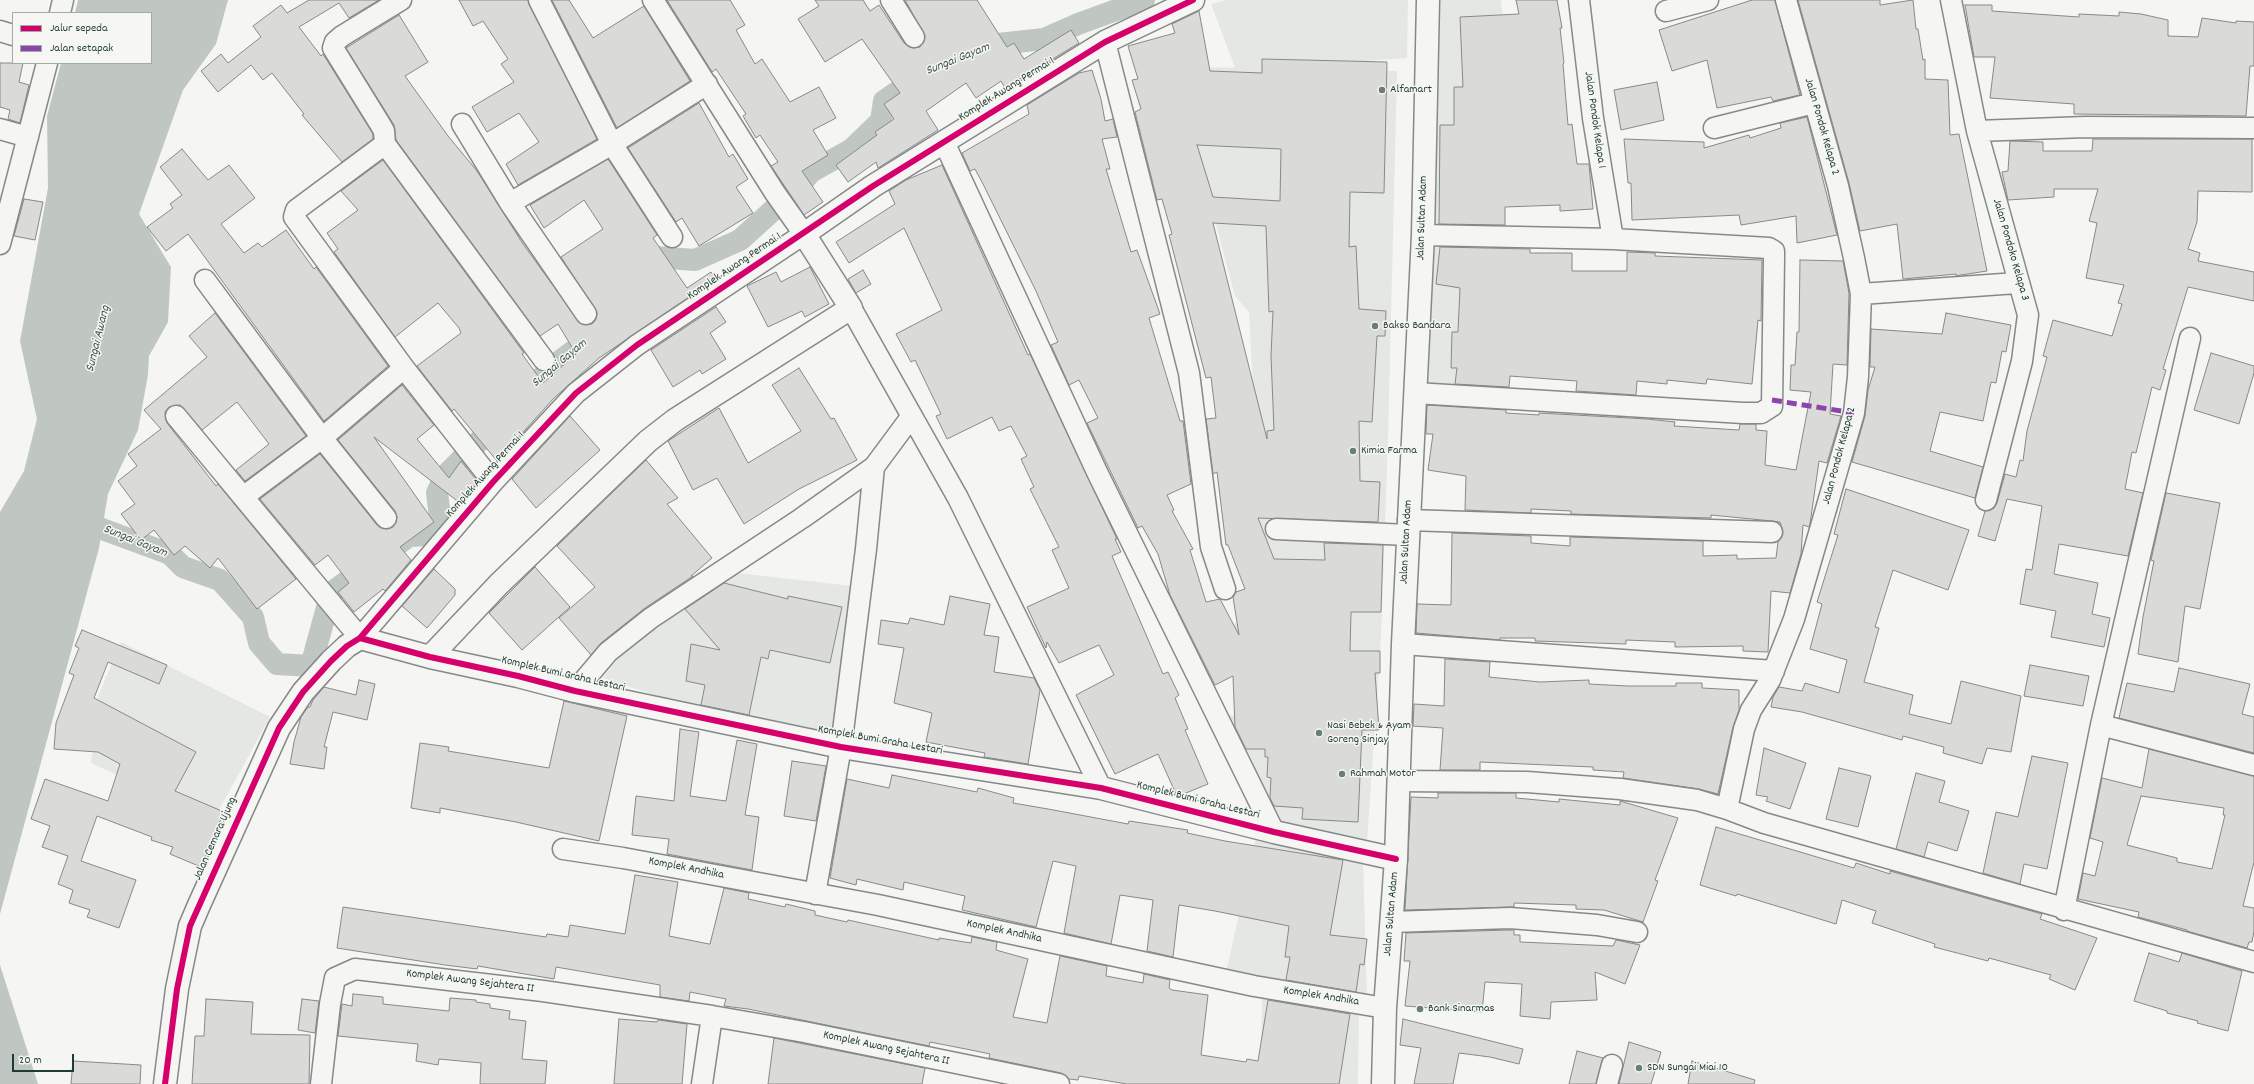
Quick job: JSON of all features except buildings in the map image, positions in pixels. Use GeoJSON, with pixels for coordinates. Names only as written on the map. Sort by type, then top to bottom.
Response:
{"type":"FeatureCollection","features":[{"type":"Feature","properties":{"kind":"street"},"geometry":{"type":"LineString","coordinates":[[60,12],[63,0]]}},
{"type":"Feature","properties":{"kind":"street"},"geometry":{"type":"LineString","coordinates":[[401,0],[342,36],[335,42],[333,48],[384,131],[385,144],[544,360]]}},
{"type":"Feature","properties":{"kind":"street"},"geometry":{"type":"LineString","coordinates":[[539,0],[612,144],[672,237]]}},
{"type":"Feature","properties":{"kind":"street"},"geometry":{"type":"LineString","coordinates":[[652,0],[707,84],[775,193],[804,234],[851,308],[911,417],[958,498],[1101,788]]}},
{"type":"Feature","properties":{"kind":"street"},"geometry":{"type":"LineString","coordinates":[[891,0],[914,37]]}},
{"type":"Feature","properties":{"kind":"street","name":"Komplek Awang Permai 1"},"geometry":{"type":"LineString","coordinates":[[360,638],[493,482],[576,393],[637,345],[804,234],[873,186],[1105,42],[1192,0]]}},
{"type":"Feature","properties":{"kind":"street","name":"Jalan Sultan Adam"},"geometry":{"type":"LineString","coordinates":[[1383,1084],[1385,1008],[1396,859],[1408,528],[1423,235],[1428,0]]}},
{"type":"Feature","properties":{"kind":"street","name":"Jalan Pondok Kelapa 1"},"geometry":{"type":"LineString","coordinates":[[1579,0],[1593,118],[1613,239]]}},
{"type":"Feature","properties":{"kind":"street"},"geometry":{"type":"LineString","coordinates":[[1666,11],[1708,0]]}},
{"type":"Feature","properties":{"kind":"street","name":"Jalan Pondok Kelapa 2"},"geometry":{"type":"LineString","coordinates":[[1727,809],[1744,729],[1750,710],[1774,671],[1794,619],[1854,413],[1858,377],[1861,294],[1838,186],[1786,0]]}},
{"type":"Feature","properties":{"kind":"street","name":"Jalan Pondoko Kelapa 3"},"geometry":{"type":"LineString","coordinates":[[1951,0],[1977,130],[2017,283],[2028,315],[2022,361],[1986,500]]}},
{"type":"Feature","properties":{"kind":"street"},"geometry":{"type":"LineString","coordinates":[[0,31],[12,35]]}},
{"type":"Feature","properties":{"kind":"street"},"geometry":{"type":"LineString","coordinates":[[1105,42],[1190,373],[1211,547],[1225,589]]}},
{"type":"Feature","properties":{"kind":"street"},"geometry":{"type":"LineString","coordinates":[[1,232],[47,64]]}},
{"type":"Feature","properties":{"kind":"street"},"geometry":{"type":"LineString","coordinates":[[510,203],[612,144],[707,84]]}},
{"type":"Feature","properties":{"kind":"street"},"geometry":{"type":"LineString","coordinates":[[1714,128],[1814,103]]}},
{"type":"Feature","properties":{"kind":"street"},"geometry":{"type":"LineString","coordinates":[[462,124],[510,203],[586,314]]}},
{"type":"Feature","properties":{"kind":"street"},"geometry":{"type":"LineString","coordinates":[[1977,130],[2085,127],[2254,128]]}},
{"type":"Feature","properties":{"kind":"street"},"geometry":{"type":"LineString","coordinates":[[0,129],[28,137]]}},
{"type":"Feature","properties":{"kind":"street"},"geometry":{"type":"LineString","coordinates":[[944,142],[1097,472],[1274,832]]}},
{"type":"Feature","properties":{"kind":"street"},"geometry":{"type":"LineString","coordinates":[[385,144],[296,210],[294,217],[404,368],[448,422],[493,482]]}},
{"type":"Feature","properties":{"kind":"street"},"geometry":{"type":"LineString","coordinates":[[1415,392],[1743,413],[1761,413],[1772,406],[1774,251],[1769,248],[1613,239],[1423,235]]}},
{"type":"Feature","properties":{"kind":"street"},"geometry":{"type":"LineString","coordinates":[[205,280],[322,438],[386,518]]}},
{"type":"Feature","properties":{"kind":"street"},"geometry":{"type":"LineString","coordinates":[[1861,294],[2017,283]]}},
{"type":"Feature","properties":{"kind":"street"},"geometry":{"type":"LineString","coordinates":[[430,657],[499,584],[648,441],[676,420],[851,308]]}},
{"type":"Feature","properties":{"kind":"street"},"geometry":{"type":"LineString","coordinates":[[2064,910],[2101,725],[2190,338]]}},
{"type":"Feature","properties":{"kind":"street"},"geometry":{"type":"LineString","coordinates":[[243,497],[322,438],[404,368]]}},
{"type":"Feature","properties":{"kind":"street"},"geometry":{"type":"LineString","coordinates":[[176,416],[360,638]]}},
{"type":"Feature","properties":{"kind":"street"},"geometry":{"type":"LineString","coordinates":[[575,690],[608,652],[651,618],[802,518],[874,467],[911,417]]}},
{"type":"Feature","properties":{"kind":"street"},"geometry":{"type":"LineString","coordinates":[[815,894],[841,746],[866,549],[874,467]]}},
{"type":"Feature","properties":{"kind":"street"},"geometry":{"type":"LineString","coordinates":[[1276,529],[1408,528],[1772,532]]}},
{"type":"Feature","properties":{"kind":"street","name":"Komplek Bumi Graha Lestari"},"geometry":{"type":"LineString","coordinates":[[360,638],[430,657],[575,690],[841,746],[1101,788],[1274,832],[1396,859]]}},
{"type":"Feature","properties":{"kind":"street","name":"Jalan Cemara Ujung"},"geometry":{"type":"LineString","coordinates":[[165,1084],[177,989],[190,926],[199,904],[279,728],[303,692],[331,661],[347,646],[360,638]]}},
{"type":"Feature","properties":{"kind":"street"},"geometry":{"type":"LineString","coordinates":[[1403,644],[1774,671]]}},
{"type":"Feature","properties":{"kind":"street"},"geometry":{"type":"LineString","coordinates":[[2101,725],[2254,765]]}},
{"type":"Feature","properties":{"kind":"street"},"geometry":{"type":"LineString","coordinates":[[1398,780],[1527,782],[1620,789],[1697,800],[1727,809],[1764,823],[2064,910],[2254,962]]}},
{"type":"Feature","properties":{"kind":"street","name":"Komplek Andhika"},"geometry":{"type":"LineString","coordinates":[[563,849],[623,858],[815,894],[1254,986],[1385,1008]]}},
{"type":"Feature","properties":{"kind":"street"},"geometry":{"type":"LineString","coordinates":[[1391,922],[1510,918],[1597,925],[1637,932]]}},
{"type":"Feature","properties":{"kind":"street","name":"Komplek Awang Sejahtera II"},"geometry":{"type":"LineString","coordinates":[[321,1084],[330,1004],[335,978],[355,969],[543,991],[712,1016],[804,1032],[1060,1084]]}},
{"type":"Feature","properties":{"kind":"street"},"geometry":{"type":"LineString","coordinates":[[702,1084],[712,1016]]}},
{"type":"Feature","properties":{"kind":"street"},"geometry":{"type":"LineString","coordinates":[[1607,1084],[1612,1065]]}},
{"type":"Feature","properties":{"kind":"shaded area"},"geometry":{"type":"Polygon","coordinates":[[[1227,0],[1408,0],[1407,58],[1236,70],[1211,4],[1227,0]]]}},
{"type":"Feature","properties":{"kind":"shaded area"},"geometry":{"type":"Polygon","coordinates":[[[1435,0],[1501,0],[1509,75],[1500,153],[1506,229],[1425,230],[1435,0]]]}},
{"type":"Feature","properties":{"kind":"shaded area"},"geometry":{"type":"Polygon","coordinates":[[[1199,67],[1397,71],[1388,439],[1381,636],[1367,842],[1280,825],[1219,715],[1252,717],[1233,624],[1286,614],[1269,544],[1256,545],[1254,407],[1249,312],[1235,296],[1197,153],[1199,67]]]}},
{"type":"Feature","properties":{"kind":"shaded area"},"geometry":{"type":"Polygon","coordinates":[[[1424,246],[1500,247],[1497,284],[1503,335],[1506,400],[1419,399],[1424,246]]]}},
{"type":"Feature","properties":{"kind":"shaded area"},"geometry":{"type":"Polygon","coordinates":[[[729,572],[852,586],[836,729],[811,732],[724,718],[603,678],[625,649],[729,572]]]}},
{"type":"Feature","properties":{"kind":"shaded area"},"geometry":{"type":"Polygon","coordinates":[[[121,642],[270,717],[214,819],[91,763],[97,717],[97,699],[121,642]]]}},
{"type":"Feature","properties":{"kind":"shaded area"},"geometry":{"type":"Polygon","coordinates":[[[1257,832],[1363,860],[1367,1000],[1226,973],[1257,832]]]}},
{"type":"Feature","properties":{"kind":"shaded area"},"geometry":{"type":"Polygon","coordinates":[[[1262,992],[1359,1009],[1358,1084],[1307,1084],[1261,1057],[1262,992]]]}},
{"type":"Feature","properties":{"kind":"water","name":"Sungai Awang"},"geometry":{"type":"Polygon","coordinates":[[[78,0],[228,0],[216,44],[183,90],[139,214],[171,267],[168,322],[149,356],[148,375],[138,430],[108,494],[99,548],[0,914],[0,512],[24,471],[37,419],[20,341],[48,188],[47,116],[61,64],[152,64],[152,12],[75,12],[78,0]]]}},
{"type":"Feature","properties":{"kind":"water"},"geometry":{"type":"Polygon","coordinates":[[[0,965],[38,1084],[0,1084],[0,965]]]}},
{"type":"Feature","properties":{"kind":"waterway","name":"Sungai Gayam"},"geometry":{"type":"LineString","coordinates":[[977,52],[998,44],[1044,39],[1078,24],[1144,0]]}},
{"type":"Feature","properties":{"kind":"waterway","name":"Sungai Gayam"},"geometry":{"type":"LineString","coordinates":[[638,260],[642,256],[695,260],[740,240],[792,193],[811,172],[852,149],[881,121],[884,101],[923,74]]}},
{"type":"Feature","properties":{"kind":"waterway","name":"Sungai Gayam"},"geometry":{"type":"LineString","coordinates":[[76,517],[102,529],[170,554],[183,567],[220,580],[253,617],[259,643],[277,664],[311,666],[331,593],[409,536],[429,535],[440,516],[437,493],[445,476],[552,367],[597,333]]}},
{"type":"Feature","properties":{"kind":"marked path"},"geometry":{"type":"LineString","coordinates":[[1772,400],[1854,413]]}},
{"type":"Feature","properties":{"kind":"cycle path"},"geometry":{"type":"LineString","coordinates":[[165,1084],[177,989],[190,926],[279,728],[303,692],[331,661],[347,646],[360,638],[493,482],[576,393],[637,345],[873,186],[1105,42],[1193,0]]}},
{"type":"Feature","properties":{"kind":"cycle path"},"geometry":{"type":"LineString","coordinates":[[360,638],[430,657],[518,676],[575,691],[841,747],[1101,788],[1274,832],[1396,859]]}},
{"type":"Feature","properties":{"kind":"place","name":"Alfamart"},"geometry":{"type":"Point","coordinates":[1382,90]}},
{"type":"Feature","properties":{"kind":"place","name":"Bakso Bandara"},"geometry":{"type":"Point","coordinates":[1375,326]}},
{"type":"Feature","properties":{"kind":"place","name":"Kimia Farma"},"geometry":{"type":"Point","coordinates":[1353,451]}},
{"type":"Feature","properties":{"kind":"place","name":"Nasi Bebek & Ayam Goreng Sinjay"},"geometry":{"type":"Point","coordinates":[1319,733]}},
{"type":"Feature","properties":{"kind":"place","name":"Rahmah Motor"},"geometry":{"type":"Point","coordinates":[1342,774]}},
{"type":"Feature","properties":{"kind":"place","name":"Bank Sinarmas"},"geometry":{"type":"Point","coordinates":[1420,1009]}},
{"type":"Feature","properties":{"kind":"place","name":"SDN Sungai Miai 10"},"geometry":{"type":"Point","coordinates":[1639,1068]}}]}
